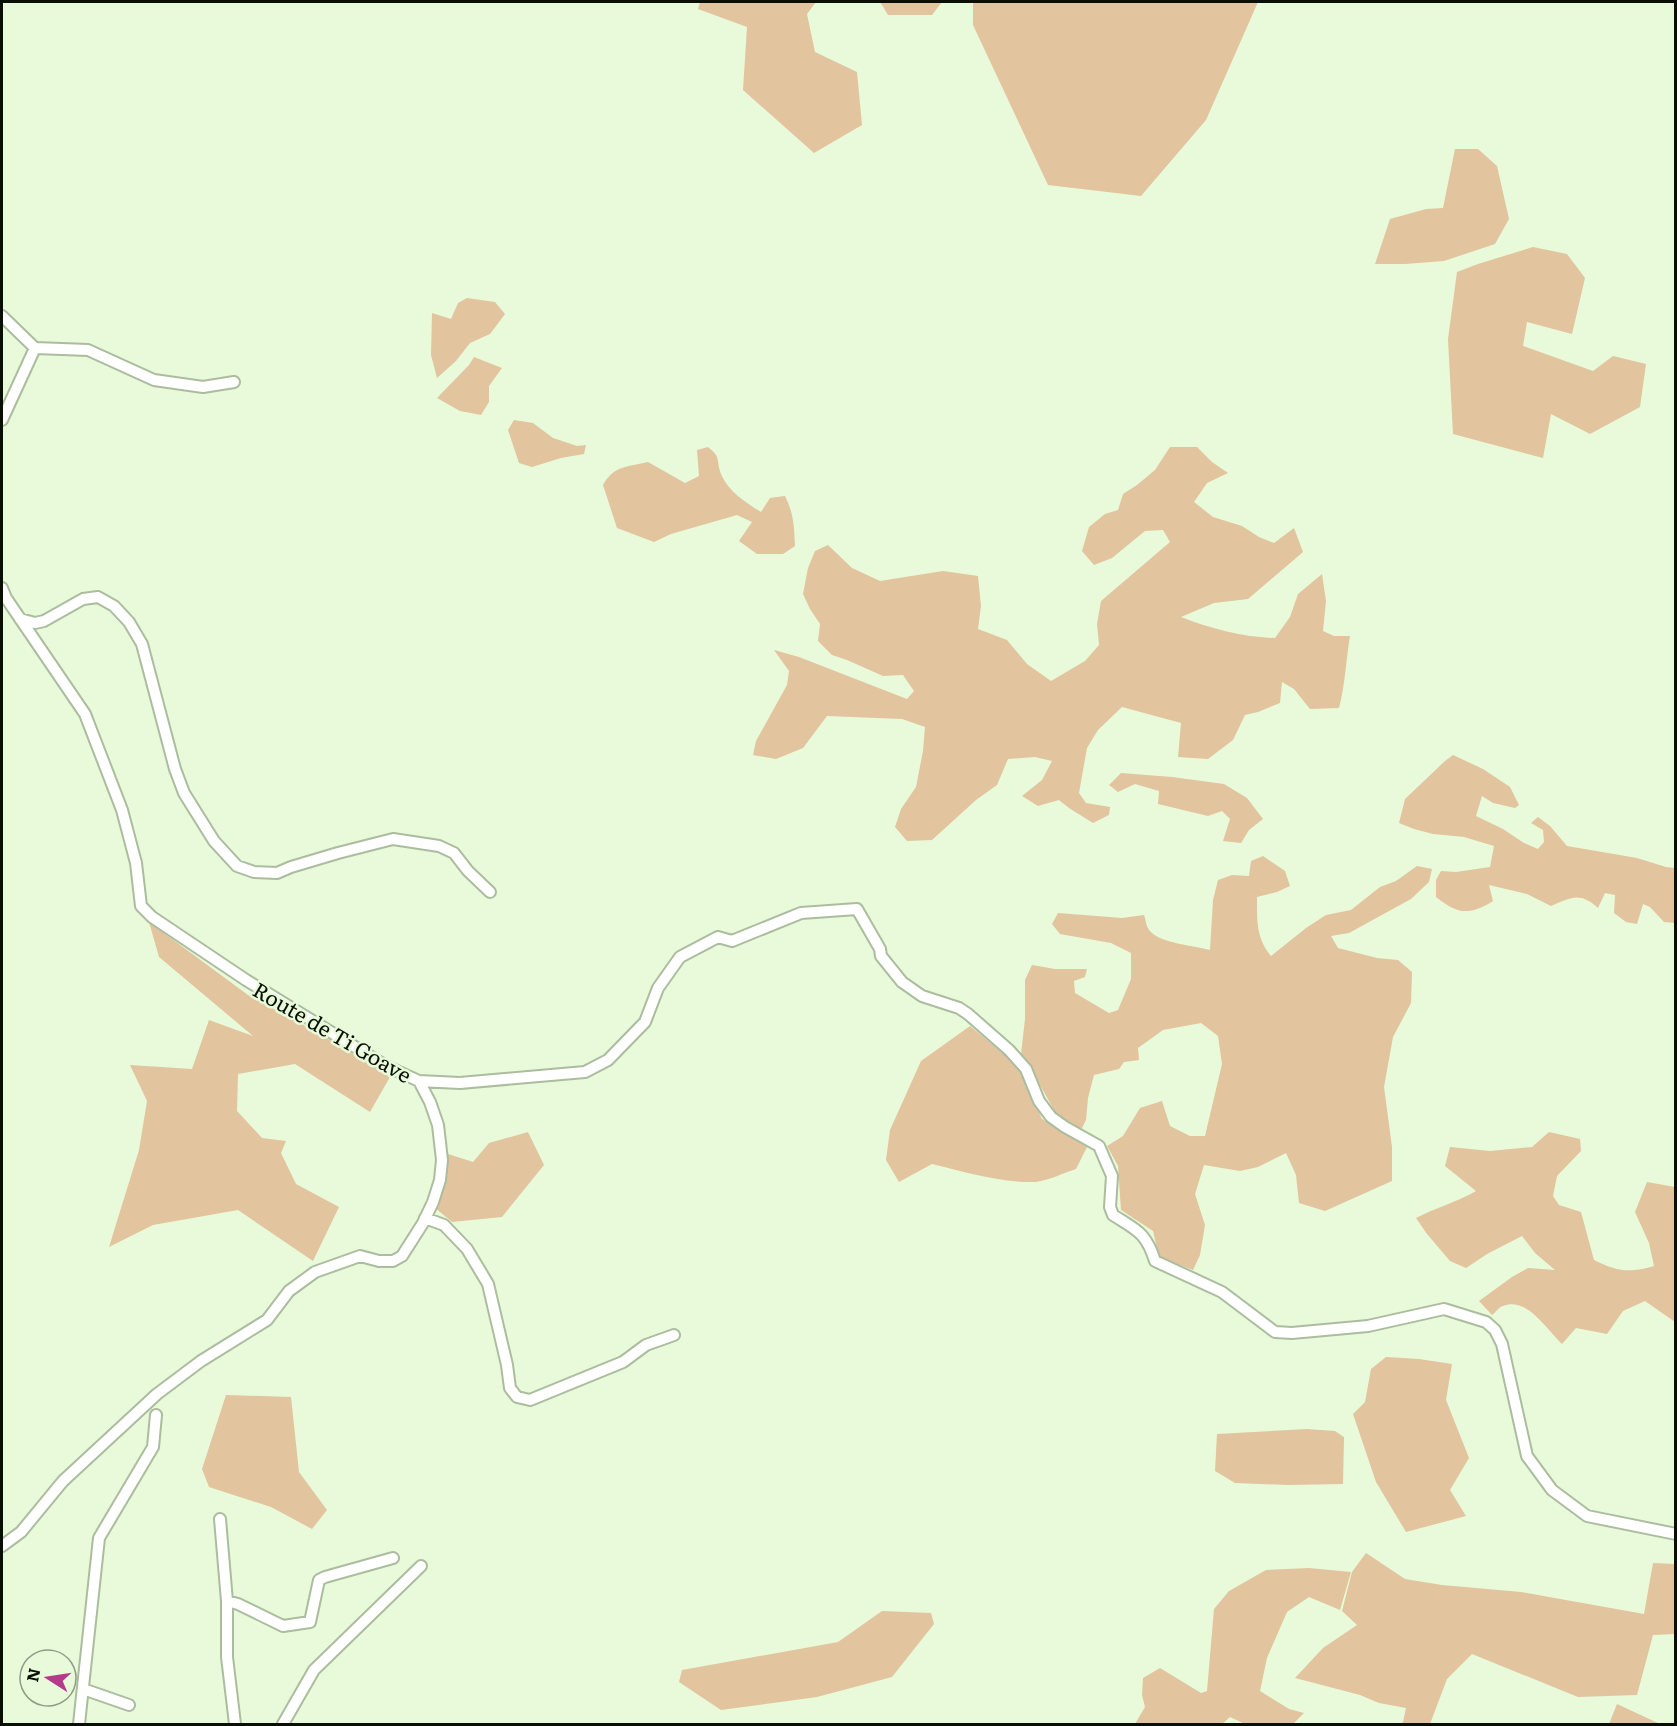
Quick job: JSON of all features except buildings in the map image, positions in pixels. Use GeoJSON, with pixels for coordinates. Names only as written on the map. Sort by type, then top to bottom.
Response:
{"type":"FeatureCollection","features":[{"type":"Feature","properties":{"kind":"street"},"geometry":{"type":"LineString","coordinates":[[2,316],[35,348],[88,350],[154,380],[203,387],[234,382]]}},
{"type":"Feature","properties":{"kind":"street"},"geometry":{"type":"LineString","coordinates":[[2,420],[35,348]]}},
{"type":"Feature","properties":{"kind":"street","name":"Route de Ti Goave"},"geometry":{"type":"LineString","coordinates":[[3,596],[85,714],[122,810],[136,863],[141,906],[152,917],[246,980],[386,1066],[419,1081],[460,1083],[585,1071],[608,1060],[645,1022],[658,988],[680,957],[718,938],[732,941],[801,913],[856,909],[880,949],[881,956],[902,982],[922,996],[949,1004],[968,1014],[1009,1050],[1026,1069],[1039,1101],[1051,1117],[1099,1146],[1112,1176],[1110,1207],[1113,1215],[1143,1235],[1150,1245],[1155,1261],[1222,1292],[1275,1332],[1292,1333],[1368,1326],[1444,1309],[1486,1322],[1496,1330],[1502,1344],[1527,1456],[1552,1490],[1587,1516],[1676,1534]]}},
{"type":"Feature","properties":{"kind":"street"},"geometry":{"type":"LineString","coordinates":[[20,619],[44,621],[83,599],[98,597],[114,606],[129,622],[142,644],[184,793],[214,841],[237,866],[254,872],[277,873],[291,867],[393,839],[439,846],[454,854],[489,892]]}},
{"type":"Feature","properties":{"kind":"street"},"geometry":{"type":"LineString","coordinates":[[2,1546],[21,1532],[63,1481],[155,1396],[201,1361],[267,1320],[290,1291],[315,1272],[360,1256],[379,1261],[393,1261],[402,1256],[425,1218],[440,1180],[442,1160],[438,1125],[419,1081]]}},
{"type":"Feature","properties":{"kind":"street"},"geometry":{"type":"LineString","coordinates":[[425,1218],[444,1225],[467,1249],[488,1284],[507,1365],[510,1388],[517,1397],[530,1400],[623,1362],[646,1345],[674,1335]]}},
{"type":"Feature","properties":{"kind":"street"},"geometry":{"type":"LineString","coordinates":[[79,1725],[99,1538],[153,1448],[156,1415]]}},
{"type":"Feature","properties":{"kind":"street"},"geometry":{"type":"LineString","coordinates":[[220,1519],[227,1601],[227,1657],[236,1725]]}},
{"type":"Feature","properties":{"kind":"street"},"geometry":{"type":"LineString","coordinates":[[227,1601],[283,1626],[310,1622],[319,1580],[393,1557]]}},
{"type":"Feature","properties":{"kind":"street"},"geometry":{"type":"LineString","coordinates":[[283,1725],[314,1670],[421,1566]]}},
{"type":"Feature","properties":{"kind":"street"},"geometry":{"type":"LineString","coordinates":[[83,1689],[129,1705]]}},
{"type":"Feature","properties":{"kind":"shaded area"},"geometry":{"type":"Polygon","coordinates":[[[700,2],[816,2],[807,14],[815,52],[857,72],[862,125],[814,153],[743,90],[747,27],[698,9],[700,2]]]}},
{"type":"Feature","properties":{"kind":"shaded area"},"geometry":{"type":"Polygon","coordinates":[[[880,2],[942,2],[932,15],[888,15],[880,2]]]}},
{"type":"Feature","properties":{"kind":"shaded area"},"geometry":{"type":"Polygon","coordinates":[[[973,2],[1258,2],[1206,120],[1141,196],[1048,185],[973,25],[973,2]]]}},
{"type":"Feature","properties":{"kind":"shaded area"},"geometry":{"type":"Polygon","coordinates":[[[1455,149],[1478,149],[1497,166],[1509,219],[1495,244],[1444,261],[1375,264],[1390,219],[1426,209],[1443,208],[1455,149]]]}},
{"type":"Feature","properties":{"kind":"shaded area"},"geometry":{"type":"Polygon","coordinates":[[[1533,247],[1567,254],[1585,278],[1572,334],[1527,322],[1523,346],[1593,371],[1613,356],[1646,364],[1640,407],[1590,434],[1551,414],[1543,458],[1453,434],[1448,339],[1457,272],[1533,247]]]}},
{"type":"Feature","properties":{"kind":"shaded area"},"geometry":{"type":"Polygon","coordinates":[[[467,298],[495,302],[505,314],[490,334],[470,343],[456,361],[437,378],[431,355],[432,313],[451,319],[458,303],[467,298]]]}},
{"type":"Feature","properties":{"kind":"shaded area"},"geometry":{"type":"Polygon","coordinates":[[[474,357],[502,368],[489,386],[489,402],[481,415],[460,411],[437,398],[474,357]]]}},
{"type":"Feature","properties":{"kind":"shaded area"},"geometry":{"type":"Polygon","coordinates":[[[514,420],[533,423],[553,438],[577,446],[586,445],[584,454],[532,467],[519,463],[508,430],[514,420]]]}},
{"type":"Feature","properties":{"kind":"shaded area"},"geometry":{"type":"Polygon","coordinates":[[[708,447],[716,456],[727,484],[737,495],[761,512],[770,498],[785,496],[793,520],[795,546],[783,554],[757,554],[739,541],[752,522],[737,515],[671,534],[654,542],[617,528],[603,485],[607,478],[622,468],[648,462],[685,483],[699,476],[697,450],[708,447]]]}},
{"type":"Feature","properties":{"kind":"shaded area"},"geometry":{"type":"Polygon","coordinates":[[[1170,447],[1197,447],[1212,462],[1228,473],[1207,483],[1194,502],[1213,517],[1242,526],[1274,543],[1294,528],[1303,552],[1248,599],[1214,603],[1181,617],[1227,632],[1275,638],[1290,617],[1298,594],[1322,574],[1326,601],[1323,631],[1334,636],[1350,636],[1339,708],[1310,709],[1294,689],[1282,682],[1280,703],[1245,715],[1233,740],[1208,759],[1178,757],[1181,723],[1122,707],[1098,730],[1087,748],[1079,793],[1086,803],[1110,807],[1109,815],[1093,823],[1059,800],[1038,806],[1022,796],[1042,780],[1052,761],[1035,757],[1008,759],[997,785],[976,800],[932,840],[907,841],[895,827],[901,809],[916,787],[925,727],[902,719],[827,716],[803,748],[776,759],[753,755],[756,741],[787,685],[789,671],[774,650],[799,657],[907,699],[914,691],[903,675],[883,676],[832,655],[818,641],[820,624],[803,594],[808,568],[815,551],[828,545],[852,568],[880,581],[943,571],[978,576],[981,606],[978,629],[1007,640],[1027,664],[1051,681],[1085,661],[1099,645],[1097,624],[1101,601],[1170,542],[1163,530],[1145,531],[1112,558],[1094,565],[1082,551],[1089,527],[1105,514],[1118,510],[1123,494],[1155,470],[1170,447]]]}},
{"type":"Feature","properties":{"kind":"shaded area"},"geometry":{"type":"Polygon","coordinates":[[[1453,755],[1483,769],[1510,787],[1519,805],[1515,808],[1493,803],[1482,796],[1476,816],[1503,829],[1524,843],[1538,849],[1544,842],[1543,830],[1531,823],[1538,817],[1550,826],[1567,846],[1637,858],[1675,868],[1675,923],[1664,922],[1650,907],[1643,904],[1637,924],[1626,922],[1614,913],[1615,895],[1605,893],[1598,908],[1581,898],[1565,900],[1551,906],[1527,894],[1489,885],[1493,901],[1470,911],[1457,910],[1436,897],[1436,880],[1441,871],[1456,872],[1490,867],[1494,846],[1464,837],[1433,834],[1399,823],[1405,799],[1453,755]]]}},
{"type":"Feature","properties":{"kind":"shaded area"},"geometry":{"type":"Polygon","coordinates":[[[1121,773],[1224,784],[1247,798],[1263,819],[1249,830],[1241,843],[1223,841],[1230,819],[1222,811],[1208,816],[1158,804],[1159,791],[1135,784],[1118,792],[1109,785],[1121,773]]]}},
{"type":"Feature","properties":{"kind":"shaded area"},"geometry":{"type":"Polygon","coordinates":[[[1263,856],[1285,871],[1290,886],[1257,897],[1257,921],[1260,935],[1271,956],[1326,915],[1351,910],[1380,887],[1396,881],[1417,866],[1432,869],[1429,882],[1411,899],[1349,933],[1331,936],[1338,948],[1377,958],[1398,960],[1412,972],[1411,1003],[1393,1037],[1384,1087],[1392,1147],[1392,1181],[1325,1211],[1299,1203],[1296,1175],[1286,1153],[1258,1167],[1240,1171],[1204,1165],[1195,1194],[1205,1225],[1200,1255],[1193,1270],[1159,1257],[1153,1231],[1121,1210],[1118,1166],[1107,1146],[1123,1136],[1140,1108],[1162,1101],[1170,1126],[1190,1136],[1205,1136],[1222,1064],[1218,1036],[1201,1023],[1163,1030],[1138,1048],[1139,1060],[1124,1062],[1119,1069],[1094,1075],[1088,1098],[1086,1120],[1081,1130],[1055,1112],[1021,1054],[1025,1019],[1025,980],[1032,965],[1055,969],[1087,969],[1085,977],[1074,981],[1075,993],[1109,1013],[1118,1010],[1131,979],[1131,953],[1111,943],[1060,934],[1052,924],[1058,913],[1122,918],[1144,915],[1148,928],[1156,936],[1210,950],[1213,900],[1218,880],[1232,875],[1249,876],[1251,861],[1263,856]]]}},
{"type":"Feature","properties":{"kind":"shaded area"},"geometry":{"type":"Polygon","coordinates":[[[149,922],[248,995],[320,1034],[390,1077],[370,1112],[295,1064],[238,1074],[237,1111],[262,1138],[286,1141],[281,1153],[296,1184],[339,1207],[313,1261],[238,1210],[153,1225],[109,1247],[139,1150],[147,1101],[130,1065],[192,1069],[209,1020],[253,1036],[159,957],[149,922]]]}},
{"type":"Feature","properties":{"kind":"shaded area"},"geometry":{"type":"Polygon","coordinates":[[[970,1026],[1017,1065],[1042,1119],[1087,1147],[1076,1169],[1045,1180],[1022,1182],[932,1164],[899,1182],[886,1160],[890,1130],[921,1061],[970,1026]]]}},
{"type":"Feature","properties":{"kind":"shaded area"},"geometry":{"type":"Polygon","coordinates":[[[528,1132],[544,1165],[502,1217],[452,1222],[434,1207],[445,1153],[473,1162],[489,1143],[528,1132]]]}},
{"type":"Feature","properties":{"kind":"shaded area"},"geometry":{"type":"Polygon","coordinates":[[[1549,1132],[1580,1139],[1581,1151],[1557,1176],[1553,1196],[1559,1205],[1581,1212],[1594,1260],[1602,1264],[1624,1270],[1654,1266],[1649,1243],[1635,1212],[1647,1182],[1675,1187],[1675,1322],[1645,1301],[1623,1311],[1607,1334],[1576,1328],[1562,1344],[1528,1310],[1512,1304],[1503,1306],[1492,1315],[1479,1301],[1528,1268],[1555,1270],[1535,1253],[1522,1236],[1466,1268],[1450,1261],[1416,1218],[1476,1191],[1445,1166],[1450,1147],[1490,1151],[1532,1147],[1549,1132]]]}},
{"type":"Feature","properties":{"kind":"shaded area"},"geometry":{"type":"Polygon","coordinates":[[[1386,1357],[1452,1364],[1446,1400],[1469,1458],[1450,1490],[1466,1516],[1406,1532],[1376,1482],[1353,1414],[1365,1402],[1371,1369],[1386,1357]]]}},
{"type":"Feature","properties":{"kind":"shaded area"},"geometry":{"type":"Polygon","coordinates":[[[226,1395],[291,1397],[299,1472],[327,1510],[312,1529],[271,1507],[209,1487],[202,1469],[226,1395]]]}},
{"type":"Feature","properties":{"kind":"shaded area"},"geometry":{"type":"Polygon","coordinates":[[[1307,1429],[1335,1431],[1344,1437],[1343,1484],[1235,1483],[1215,1471],[1217,1434],[1307,1429]]]}},
{"type":"Feature","properties":{"kind":"shaded area"},"geometry":{"type":"Polygon","coordinates":[[[1366,1553],[1405,1579],[1442,1585],[1521,1592],[1644,1614],[1653,1563],[1675,1564],[1675,1634],[1653,1635],[1637,1695],[1578,1697],[1472,1654],[1447,1679],[1430,1724],[1400,1724],[1403,1722],[1406,1708],[1379,1703],[1360,1695],[1295,1678],[1323,1648],[1357,1625],[1342,1611],[1352,1572],[1366,1553]]]}},
{"type":"Feature","properties":{"kind":"shaded area"},"geometry":{"type":"Polygon","coordinates":[[[1309,1568],[1351,1572],[1340,1610],[1309,1597],[1287,1612],[1267,1658],[1260,1691],[1289,1709],[1304,1713],[1293,1724],[1245,1724],[1230,1717],[1222,1724],[1135,1724],[1145,1707],[1142,1695],[1143,1678],[1160,1668],[1201,1693],[1207,1691],[1214,1609],[1229,1591],[1266,1570],[1309,1568]]]}},
{"type":"Feature","properties":{"kind":"shaded area"},"geometry":{"type":"Polygon","coordinates":[[[882,1611],[931,1613],[934,1624],[892,1677],[817,1697],[721,1710],[679,1682],[682,1670],[838,1642],[882,1611]]]}},
{"type":"Feature","properties":{"kind":"shaded area"},"geometry":{"type":"Polygon","coordinates":[[[1617,1704],[1660,1724],[1609,1724],[1617,1704]]]}}]}
